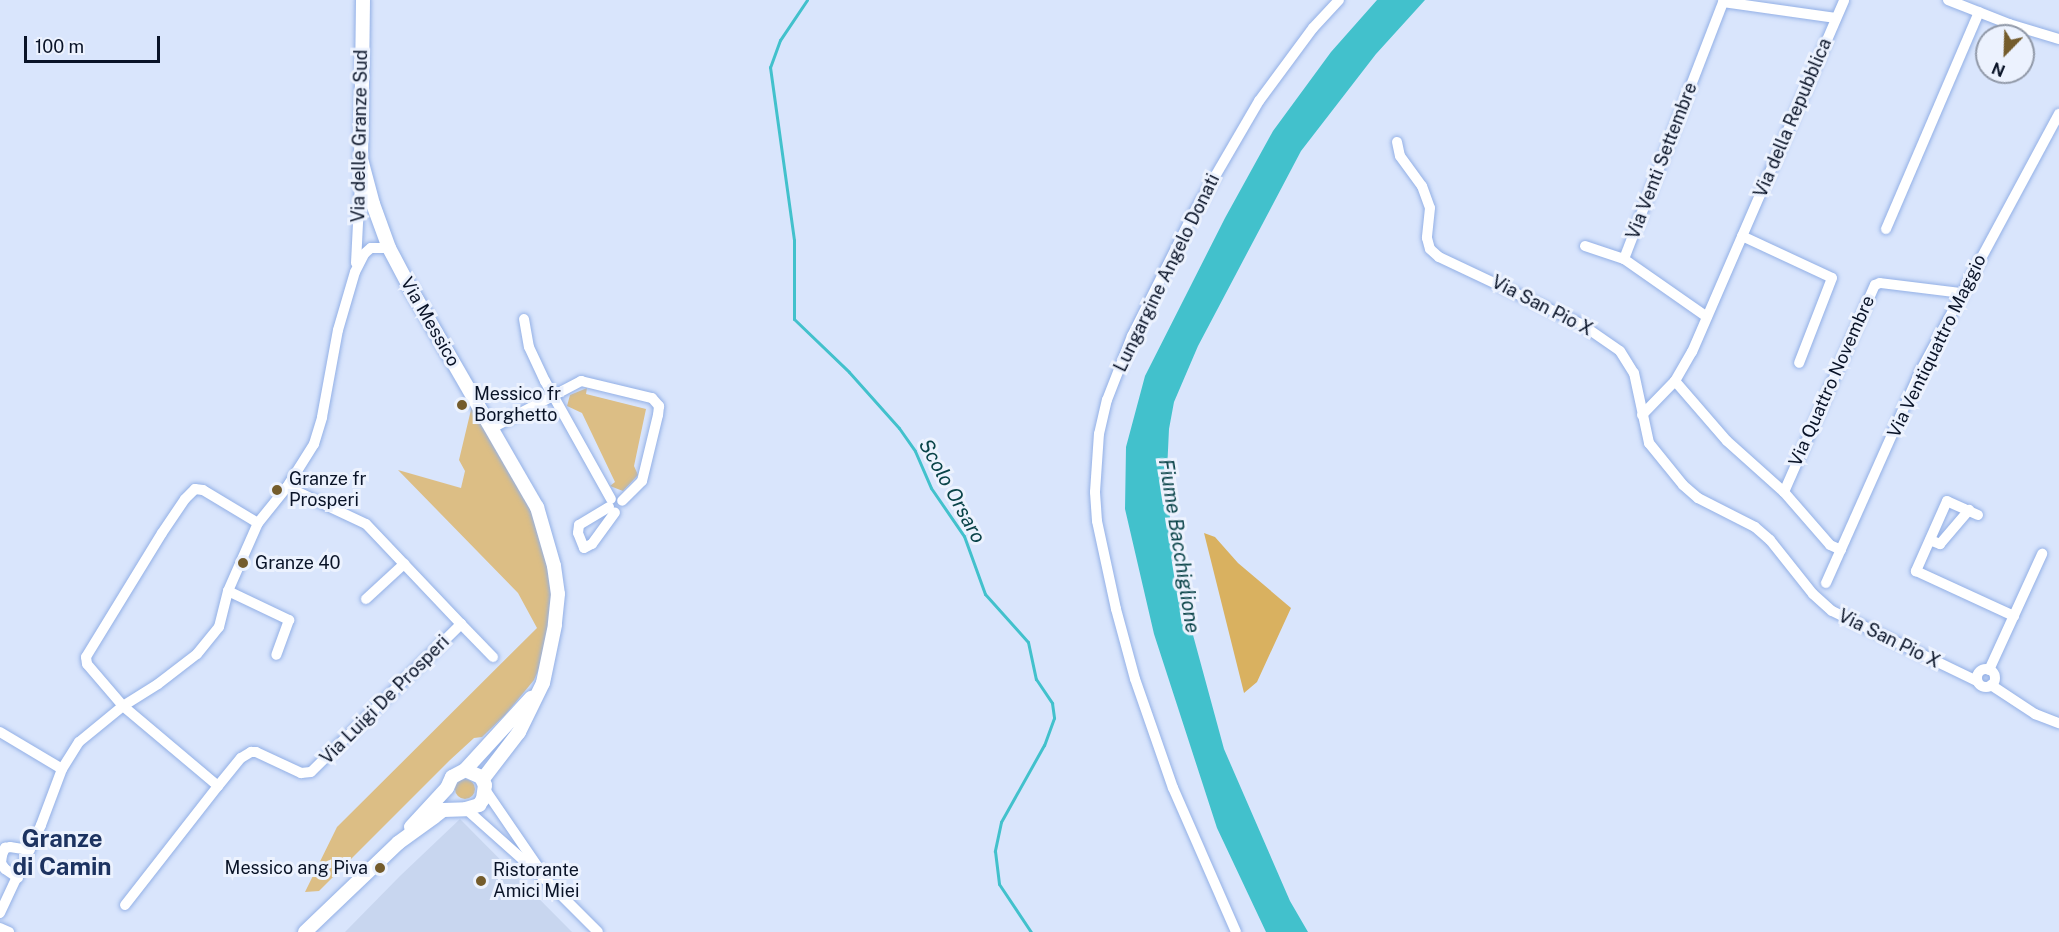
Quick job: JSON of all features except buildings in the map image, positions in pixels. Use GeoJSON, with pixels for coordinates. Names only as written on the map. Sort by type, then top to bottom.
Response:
{"type":"FeatureCollection","features":[{"type":"Feature","properties":{"kind":"street","name":"Via delle Granze Sud"},"geometry":{"type":"LineString","coordinates":[[355,272],[362,159],[363,0]]}},
{"type":"Feature","properties":{"kind":"street","name":"Lungargine Angelo Donati"},"geometry":{"type":"LineString","coordinates":[[1236,932],[1173,788],[1139,690],[1111,588],[1098,521],[1095,492],[1099,434],[1123,358],[1192,216],[1259,101],[1292,55],[1339,0]]}},
{"type":"Feature","properties":{"kind":"street","name":"Via della Repubblica"},"geometry":{"type":"LineString","coordinates":[[1642,415],[1675,381],[1692,352],[1844,0]]}},
{"type":"Feature","properties":{"kind":"street"},"geometry":{"type":"LineString","coordinates":[[1948,0],[2059,39]]}},
{"type":"Feature","properties":{"kind":"street","name":"Via Venti Settembre"},"geometry":{"type":"LineString","coordinates":[[1707,317],[1624,259],[1720,1],[1836,18]]}},
{"type":"Feature","properties":{"kind":"street"},"geometry":{"type":"LineString","coordinates":[[1886,229],[1979,12]]}},
{"type":"Feature","properties":{"kind":"street","name":"Via Ventiquattro Maggio"},"geometry":{"type":"LineString","coordinates":[[1826,583],[1921,370],[2059,114]]}},
{"type":"Feature","properties":{"kind":"street","name":"Via San Pio X"},"geometry":{"type":"LineString","coordinates":[[1397,142],[1400,156],[1422,186],[1430,208],[1427,238],[1430,249],[1439,257],[1581,324],[1620,351],[1634,374],[1649,443],[1683,485],[1698,498],[1755,527],[1826,606],[1854,623],[1977,681],[1983,687],[1991,685],[2035,714],[2059,723]]}},
{"type":"Feature","properties":{"kind":"street","name":"Via Messico"},"geometry":{"type":"LineString","coordinates":[[362,159],[373,204],[389,248],[537,507],[554,566],[558,594],[555,625],[543,683],[519,732],[484,785],[479,805],[443,810],[398,843]]}},
{"type":"Feature","properties":{"kind":"street"},"geometry":{"type":"LineString","coordinates":[[1742,236],[1832,278],[1799,363]]}},
{"type":"Feature","properties":{"kind":"street"},"geometry":{"type":"LineString","coordinates":[[1585,246],[1624,259]]}},
{"type":"Feature","properties":{"kind":"street","name":"Via delle Granze Sud"},"geometry":{"type":"LineString","coordinates":[[0,913],[18,878],[62,769],[79,742],[123,706],[158,684],[197,654],[219,627],[228,591],[258,523],[287,487],[314,444],[322,417],[338,330],[355,272],[364,254],[371,248],[389,248]]}},
{"type":"Feature","properties":{"kind":"street","name":"Via Quattro Novembre"},"geometry":{"type":"LineString","coordinates":[[1784,492],[1875,285],[1961,293]]}},
{"type":"Feature","properties":{"kind":"street"},"geometry":{"type":"LineString","coordinates":[[492,428],[553,396],[581,381],[657,401],[658,415],[642,481],[622,501],[622,509],[611,506],[553,396],[529,346],[524,319]]}},
{"type":"Feature","properties":{"kind":"street"},"geometry":{"type":"LineString","coordinates":[[1675,381],[1727,441],[1784,492],[1830,545],[1841,550]]}},
{"type":"Feature","properties":{"kind":"street","name":"Via Luigi De Prosperi"},"geometry":{"type":"LineString","coordinates":[[287,487],[366,524],[493,657]]}},
{"type":"Feature","properties":{"kind":"street"},"geometry":{"type":"LineString","coordinates":[[125,905],[218,786],[123,706],[87,664],[86,657],[185,499],[195,489],[203,490],[258,523]]}},
{"type":"Feature","properties":{"kind":"street"},"geometry":{"type":"LineString","coordinates":[[1930,540],[1940,544],[1974,513],[1947,501],[1916,571],[2014,616]]}},
{"type":"Feature","properties":{"kind":"street"},"geometry":{"type":"LineString","coordinates":[[1977,681],[1978,673],[1989,670],[2042,554]]}},
{"type":"Feature","properties":{"kind":"street"},"geometry":{"type":"LineString","coordinates":[[366,599],[404,564]]}},
{"type":"Feature","properties":{"kind":"street"},"geometry":{"type":"LineString","coordinates":[[228,591],[288,620],[276,655]]}},
{"type":"Feature","properties":{"kind":"street","name":"Via Luigi De Prosperi"},"geometry":{"type":"LineString","coordinates":[[218,786],[241,758],[250,752],[256,752],[301,773],[311,772],[461,624]]}},
{"type":"Feature","properties":{"kind":"street"},"geometry":{"type":"LineString","coordinates":[[1989,670],[1994,677],[1991,685]]}},
{"type":"Feature","properties":{"kind":"street","name":"Via Messico"},"geometry":{"type":"LineString","coordinates":[[305,932],[398,843],[447,788],[452,777],[465,770],[508,726],[543,683]]}},
{"type":"Feature","properties":{"kind":"street"},"geometry":{"type":"LineString","coordinates":[[0,732],[62,769]]}},
{"type":"Feature","properties":{"kind":"street"},"geometry":{"type":"LineString","coordinates":[[465,770],[472,771],[484,785],[549,883]]}},
{"type":"Feature","properties":{"kind":"street"},"geometry":{"type":"LineString","coordinates":[[447,788],[451,802],[488,828],[549,883],[598,932]]}},
{"type":"Feature","properties":{"kind":"street"},"geometry":{"type":"LineString","coordinates":[[488,828],[494,826],[501,811]]}},
{"type":"Feature","properties":{"kind":"street"},"geometry":{"type":"LineString","coordinates":[[18,878],[5,869],[1,863],[5,848],[30,850]]}},
{"type":"Feature","properties":{"kind":"street"},"geometry":{"type":"LineString","coordinates":[[0,928],[9,932]]}},
{"type":"Feature","properties":{"kind":"shaded area"},"geometry":{"type":"Polygon","coordinates":[[[587,388],[586,394],[646,409],[634,466],[638,475],[623,491],[610,486],[615,482],[582,413],[567,406],[570,395],[587,388]]]}},
{"type":"Feature","properties":{"kind":"shaded area"},"geometry":{"type":"Polygon","coordinates":[[[475,393],[538,506],[558,626],[534,680],[505,715],[482,737],[474,738],[450,760],[319,891],[305,892],[337,827],[537,628],[518,593],[398,470],[461,488],[465,471],[459,460],[475,393]]]}},
{"type":"Feature","properties":{"kind":"shaded area"},"geometry":{"type":"Polygon","coordinates":[[[1204,533],[1215,537],[1238,563],[1291,608],[1257,682],[1244,693],[1204,533]]]}},
{"type":"Feature","properties":{"kind":"shaded area"},"geometry":{"type":"Polygon","coordinates":[[[461,779],[469,779],[475,785],[475,793],[469,799],[461,799],[455,793],[455,785],[461,779]]]}},
{"type":"Feature","properties":{"kind":"shaded area"},"geometry":{"type":"Polygon","coordinates":[[[460,819],[572,932],[345,932],[400,876],[460,819]]]}},
{"type":"Feature","properties":{"kind":"water"},"geometry":{"type":"Polygon","coordinates":[[[1377,0],[1425,0],[1376,54],[1301,151],[1198,346],[1174,402],[1169,429],[1167,471],[1171,534],[1193,635],[1224,749],[1290,901],[1308,932],[1266,932],[1217,828],[1154,634],[1125,509],[1126,447],[1145,376],[1225,218],[1273,131],[1331,52],[1377,0]]]}},
{"type":"Feature","properties":{"kind":"waterway","name":"Scolo Orsaro"},"geometry":{"type":"LineString","coordinates":[[807,0],[780,40],[770,67],[794,240],[794,319],[849,372],[899,428],[915,451],[931,488],[964,536],[985,594],[1028,642],[1036,679],[1052,703],[1054,718],[1044,745],[1001,822],[995,851],[999,884],[1031,932]]}},
{"type":"Feature","properties":{"kind":"place","name":"Messico fr Borghetto"},"geometry":{"type":"Point","coordinates":[462,405]}},
{"type":"Feature","properties":{"kind":"place","name":"Granze fr Prosperi"},"geometry":{"type":"Point","coordinates":[277,490]}},
{"type":"Feature","properties":{"kind":"place","name":"Granze 40"},"geometry":{"type":"Point","coordinates":[243,563]}},
{"type":"Feature","properties":{"kind":"place","name":"Messico ang Piva"},"geometry":{"type":"Point","coordinates":[380,868]}},
{"type":"Feature","properties":{"kind":"place","name":"Ristorante Amici Miei"},"geometry":{"type":"Point","coordinates":[481,881]}},
{"type":"Feature","properties":{"kind":"district","name":"Granze di Camin"},"geometry":{"type":"Point","coordinates":[62,853]}},
{"type":"Feature","properties":{"kind":"water label","name":"Fiume Bacchiglione"},"geometry":{"type":"Point","coordinates":[1179,546]}}]}
